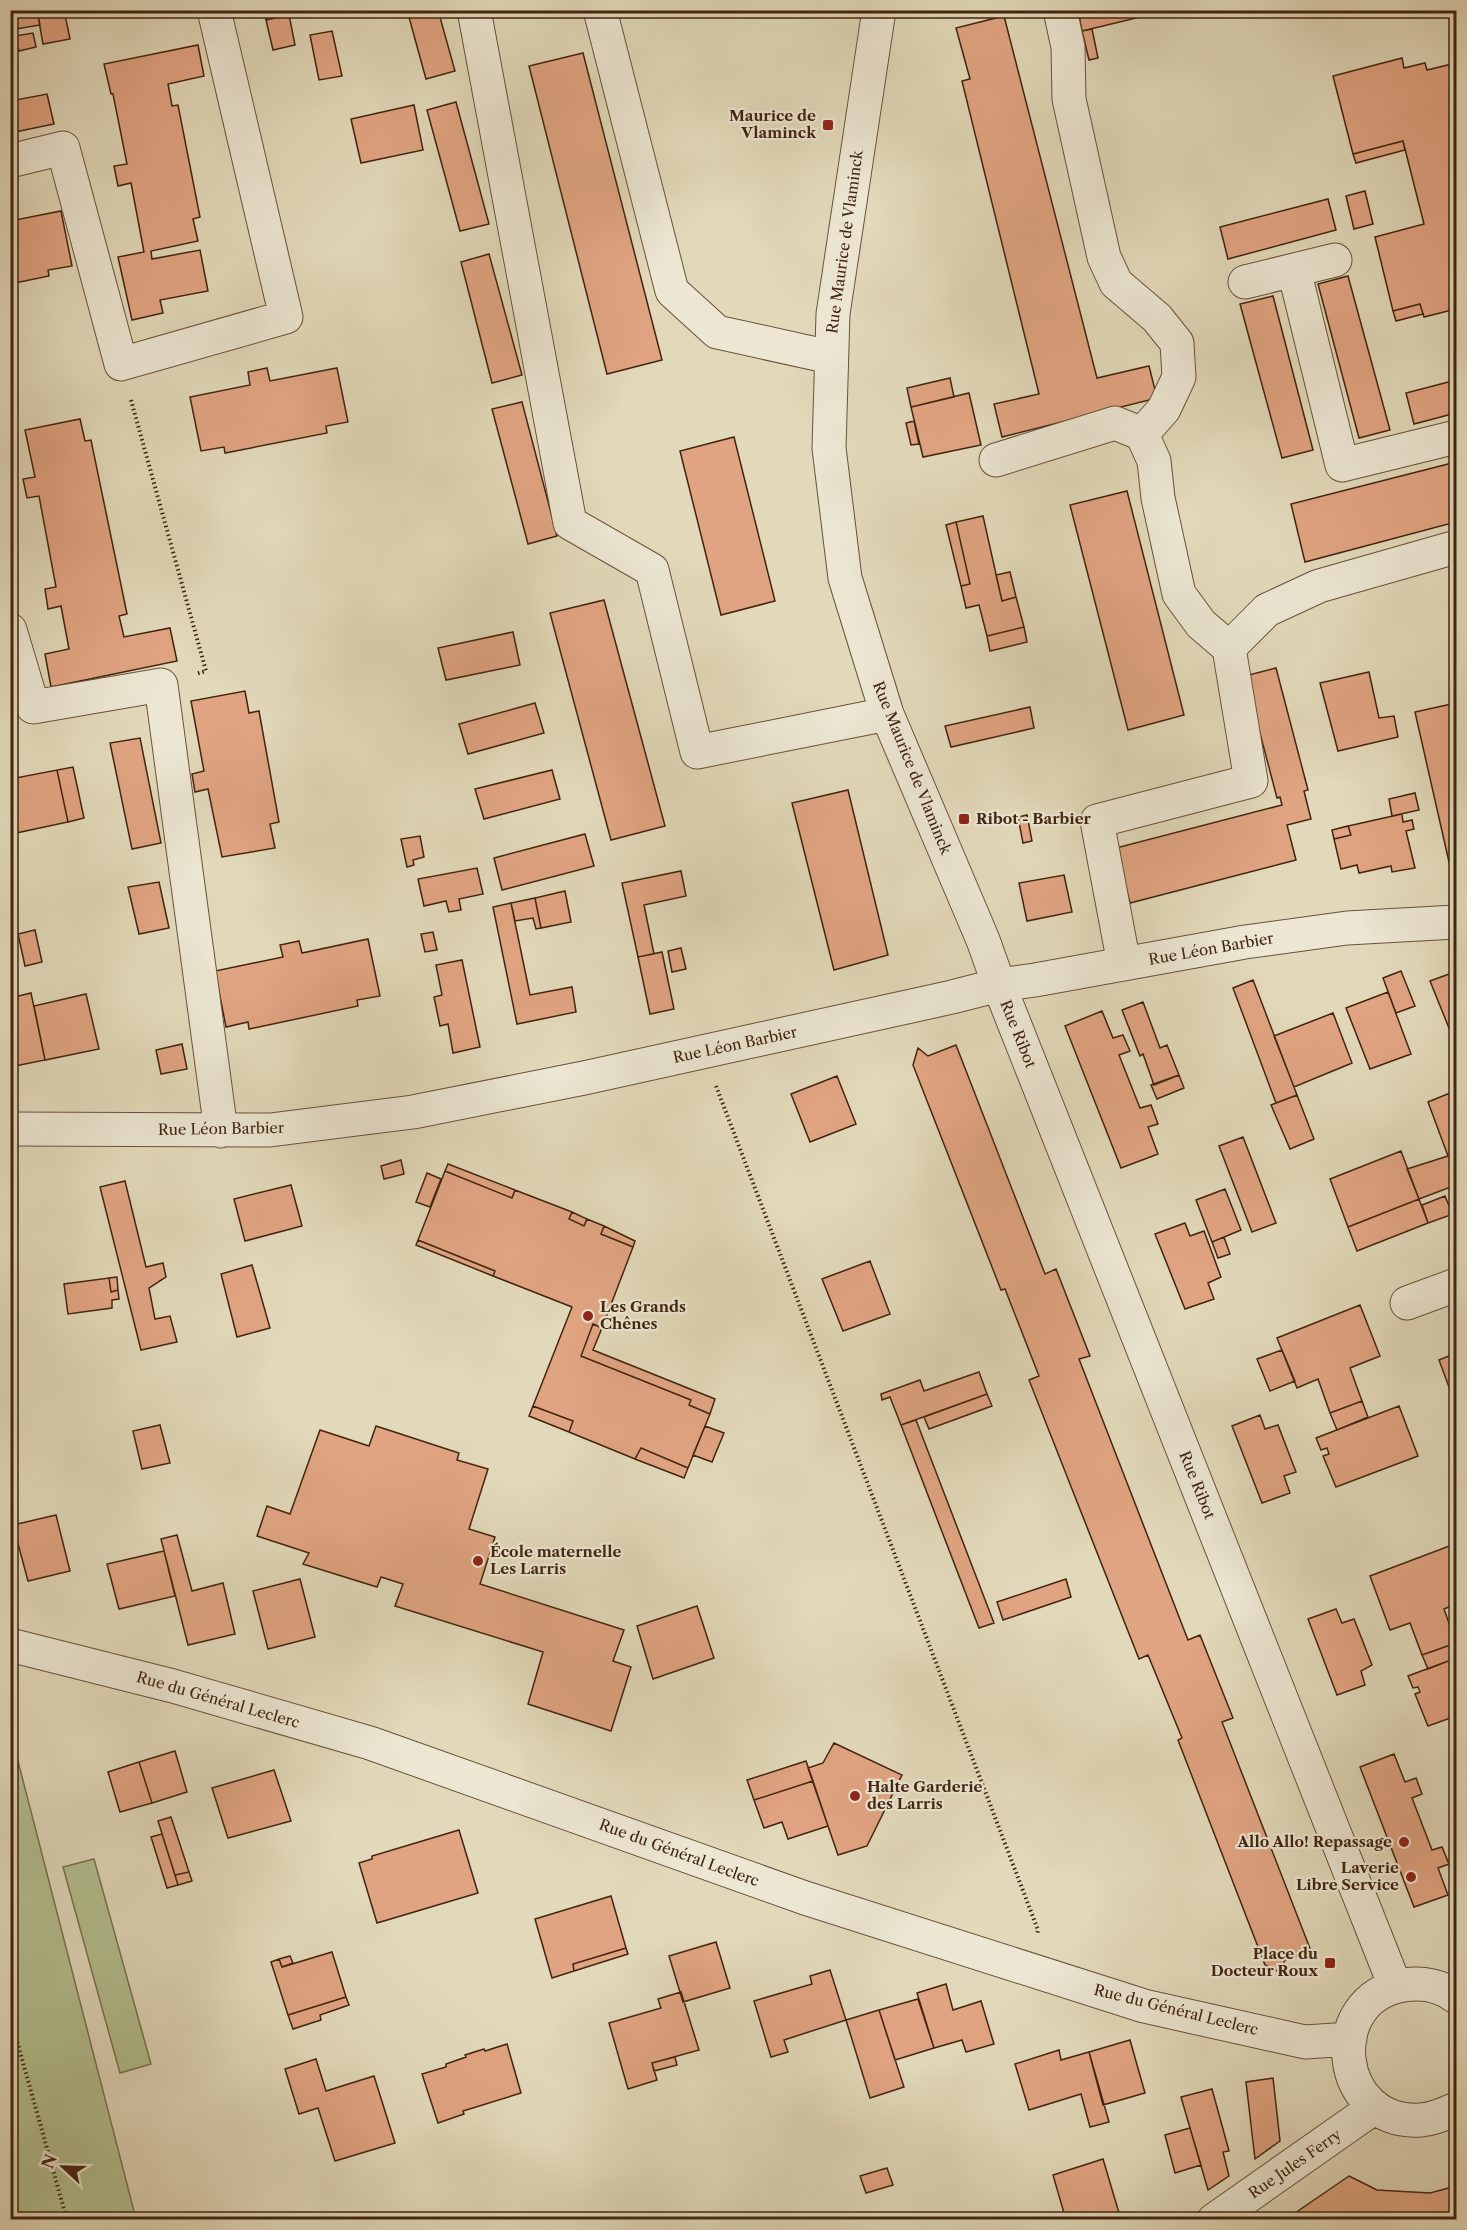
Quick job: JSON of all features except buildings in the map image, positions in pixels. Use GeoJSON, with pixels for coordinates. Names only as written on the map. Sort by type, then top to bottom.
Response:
{"type":"FeatureCollection","features":[{"type":"Feature","properties":{"kind":"street"},"geometry":{"type":"LineString","coordinates":[[10,161],[63,148],[121,364],[286,317],[214,10]]}},
{"type":"Feature","properties":{"kind":"street"},"geometry":{"type":"LineString","coordinates":[[474,10],[570,524],[652,570],[697,752],[887,714]]}},
{"type":"Feature","properties":{"kind":"street"},"geometry":{"type":"LineString","coordinates":[[600,10],[672,291],[717,332],[830,357]]}},
{"type":"Feature","properties":{"kind":"street","name":"Rue Maurice de Vlaminck"},"geometry":{"type":"LineString","coordinates":[[879,10],[833,314],[830,357],[829,448],[845,578],[887,714],[983,940],[999,985]]}},
{"type":"Feature","properties":{"kind":"street"},"geometry":{"type":"LineString","coordinates":[[1060,10],[1068,47],[1069,99],[1104,257],[1116,283],[1157,318],[1177,343],[1179,376],[1164,410],[1142,434]]}},
{"type":"Feature","properties":{"kind":"street"},"geometry":{"type":"LineString","coordinates":[[1245,282],[1335,260]]}},
{"type":"Feature","properties":{"kind":"street"},"geometry":{"type":"LineString","coordinates":[[1294,270],[1342,465],[1456,437]]}},
{"type":"Feature","properties":{"kind":"street"},"geometry":{"type":"LineString","coordinates":[[996,460],[1115,423],[1142,434],[1154,460],[1158,498],[1179,594],[1201,624],[1229,648],[1251,781],[1097,821],[1124,964]]}},
{"type":"Feature","properties":{"kind":"street"},"geometry":{"type":"LineString","coordinates":[[1229,648],[1267,609],[1319,586],[1456,547]]}},
{"type":"Feature","properties":{"kind":"street"},"geometry":{"type":"LineString","coordinates":[[10,630],[33,707],[160,685],[221,1131]]}},
{"type":"Feature","properties":{"kind":"street","name":"Rue Léon Barbier"},"geometry":{"type":"LineString","coordinates":[[10,1129],[270,1130],[413,1112],[703,1052],[999,985],[1245,942],[1347,928],[1456,922]]}},
{"type":"Feature","properties":{"kind":"street","name":"Rue Ribot"},"geometry":{"type":"LineString","coordinates":[[999,985],[1395,1986]]}},
{"type":"Feature","properties":{"kind":"street"},"geometry":{"type":"LineString","coordinates":[[1407,1304],[1456,1285]]}},
{"type":"Feature","properties":{"kind":"street","name":"Rue du Général Leclerc"},"geometry":{"type":"LineString","coordinates":[[10,1645],[173,1686],[370,1743],[805,1898],[1031,1972],[1144,2006],[1305,2042],[1350,2038]]}},
{"type":"Feature","properties":{"kind":"street"},"geometry":{"type":"LineString","coordinates":[[1456,1998],[1450,1992],[1432,1985],[1413,1983],[1395,1986],[1378,1994],[1364,2006],[1354,2021],[1347,2057],[1352,2076],[1360,2092],[1375,2107],[1389,2115],[1406,2120],[1423,2120],[1456,2109]]}},
{"type":"Feature","properties":{"kind":"street","name":"Rue Jules Ferry"},"geometry":{"type":"LineString","coordinates":[[1214,2220],[1375,2107]]}},
{"type":"Feature","properties":{"kind":"path"},"geometry":{"type":"LineString","coordinates":[[121,364],[206,671],[160,685]]}},
{"type":"Feature","properties":{"kind":"path"},"geometry":{"type":"LineString","coordinates":[[703,1052],[876,1500],[1038,1930],[1031,1972]]}},
{"type":"Feature","properties":{"kind":"path"},"geometry":{"type":"LineString","coordinates":[[10,2016],[68,2220]]}},
{"type":"Feature","properties":{"kind":"green space"},"geometry":{"type":"Polygon","coordinates":[[[11,1734],[136,2219],[18,2219],[10,2174],[11,1734]]]}},
{"type":"Feature","properties":{"kind":"green space"},"geometry":{"type":"Polygon","coordinates":[[[94,1859],[151,2064],[120,2073],[63,1867],[94,1859]]]}},
{"type":"Feature","properties":{"kind":"place","name":"Maurice de Vlaminck"},"geometry":{"type":"Point","coordinates":[828,125]}},
{"type":"Feature","properties":{"kind":"place","name":"Ribot - Barbier"},"geometry":{"type":"Point","coordinates":[964,819]}},
{"type":"Feature","properties":{"kind":"place","name":"Les Grands Chênes"},"geometry":{"type":"Point","coordinates":[588,1316]}},
{"type":"Feature","properties":{"kind":"place","name":"École maternelle Les Larris"},"geometry":{"type":"Point","coordinates":[478,1561]}},
{"type":"Feature","properties":{"kind":"place","name":"Halte Garderie des Larris"},"geometry":{"type":"Point","coordinates":[855,1796]}},
{"type":"Feature","properties":{"kind":"place","name":"Allo Allo! Repassage"},"geometry":{"type":"Point","coordinates":[1404,1842]}},
{"type":"Feature","properties":{"kind":"place","name":"Laverie Libre Service"},"geometry":{"type":"Point","coordinates":[1411,1877]}},
{"type":"Feature","properties":{"kind":"place","name":"Place du Docteur Roux"},"geometry":{"type":"Point","coordinates":[1330,1963]}}]}
